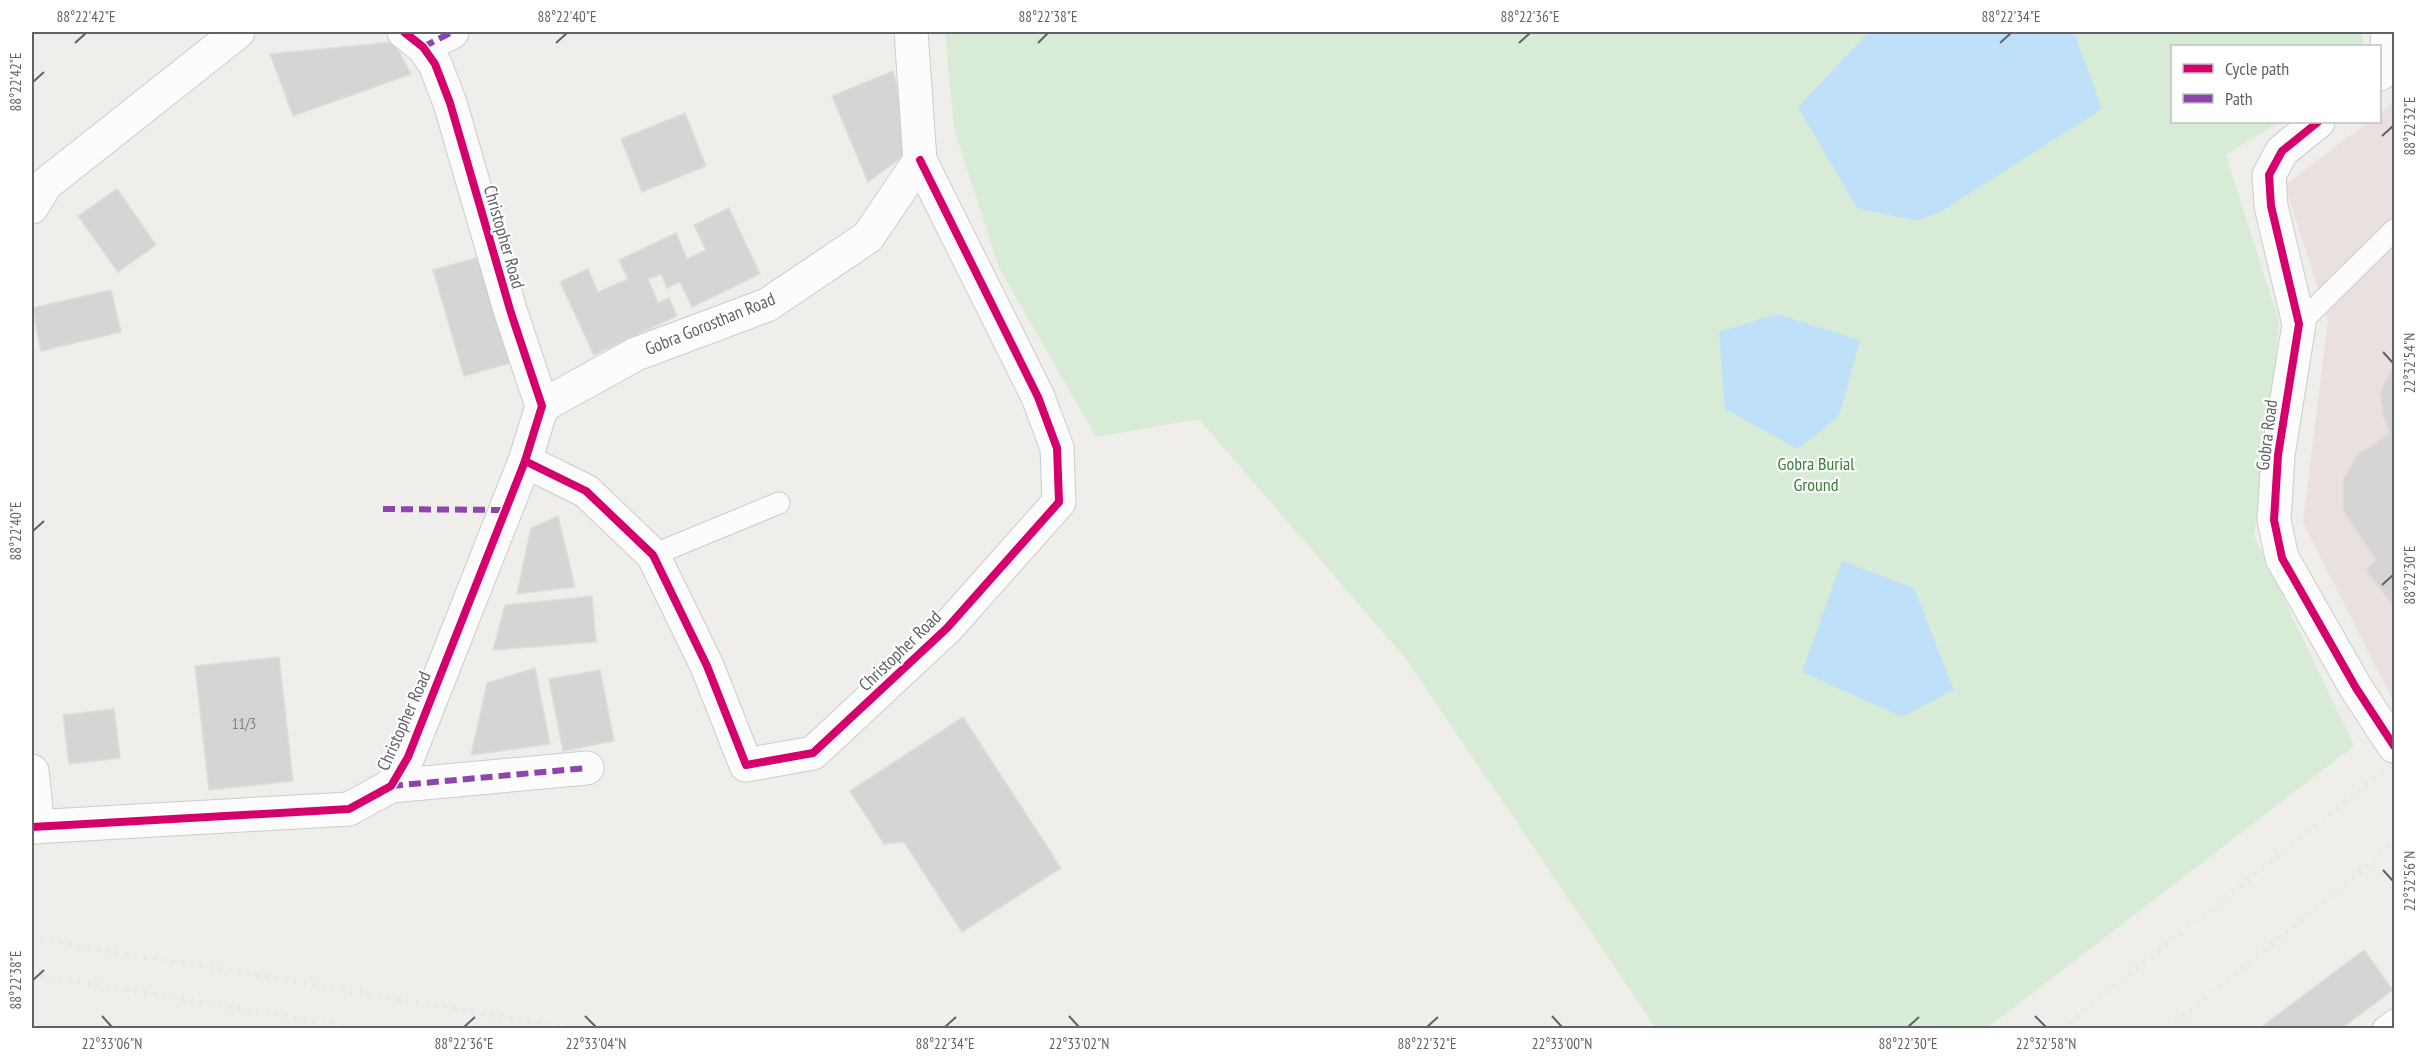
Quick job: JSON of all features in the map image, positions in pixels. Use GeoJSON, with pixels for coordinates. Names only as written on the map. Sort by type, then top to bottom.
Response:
{"type":"FeatureCollection","features":[{"type":"Feature","properties":{"kind":"street"},"geometry":{"type":"LineString","coordinates":[[32,207],[46,184],[238,32]]}},
{"type":"Feature","properties":{"kind":"street"},"geometry":{"type":"LineString","coordinates":[[414,39],[452,32]]}},
{"type":"Feature","properties":{"kind":"street"},"geometry":{"type":"LineString","coordinates":[[911,32],[920,160]]}},
{"type":"Feature","properties":{"kind":"street"},"geometry":{"type":"LineString","coordinates":[[2381,72],[2385,67],[2388,32]]}},
{"type":"Feature","properties":{"kind":"street","name":"Christopher Road"},"geometry":{"type":"LineString","coordinates":[[392,786],[408,757],[525,462],[542,406],[511,313],[450,103],[435,64],[414,39]]}},
{"type":"Feature","properties":{"kind":"street","name":"Gobra Road"},"geometry":{"type":"LineString","coordinates":[[2317,123],[2282,151],[2269,175],[2271,207],[2299,324],[2278,455],[2274,520],[2282,558],[2356,688],[2394,746]]}},
{"type":"Feature","properties":{"kind":"street","name":"Christopher Road"},"geometry":{"type":"LineString","coordinates":[[525,462],[586,491],[653,555],[707,666],[746,765],[813,753],[947,628],[1059,502],[1056,448],[1038,397],[920,160]]}},
{"type":"Feature","properties":{"kind":"street","name":"Gobra Gorosthan Road"},"geometry":{"type":"LineString","coordinates":[[542,406],[636,354],[767,305],[868,237],[920,160]]}},
{"type":"Feature","properties":{"kind":"street","name":"Christopher Road"},"geometry":{"type":"LineString","coordinates":[[32,771],[35,827],[349,809],[392,786],[587,768]]}},
{"type":"Feature","properties":{"kind":"lane"},"geometry":{"type":"LineString","coordinates":[[2299,324],[2394,230]]}},
{"type":"Feature","properties":{"kind":"lane"},"geometry":{"type":"LineString","coordinates":[[653,555],[779,502]]}},
{"type":"Feature","properties":{"kind":"lane"},"geometry":{"type":"LineString","coordinates":[[2383,1029],[2394,1020]]}},
{"type":"Feature","properties":{"kind":"shaded area"},"geometry":{"type":"Polygon","coordinates":[[[2394,101],[2394,702],[2303,523],[2328,321],[2285,185],[2367,123],[2381,123],[2381,112],[2394,101]]]}},
{"type":"Feature","properties":{"kind":"green space","name":"Gobra Burial Ground"},"geometry":{"type":"Polygon","coordinates":[[[945,32],[2361,32],[2364,45],[2171,45],[2171,123],[2277,123],[2226,155],[2279,322],[2268,445],[2254,536],[2354,746],[1987,1028],[1656,1028],[1406,659],[1199,419],[1096,437],[999,268],[954,128],[945,32]]]}},
{"type":"Feature","properties":{"kind":"water"},"geometry":{"type":"Polygon","coordinates":[[[1869,32],[2074,32],[2102,109],[1942,211],[1917,221],[1857,208],[1798,107],[1869,32]]]}},
{"type":"Feature","properties":{"kind":"water"},"geometry":{"type":"Polygon","coordinates":[[[1776,314],[1860,340],[1839,416],[1798,449],[1725,409],[1719,332],[1776,314]]]}},
{"type":"Feature","properties":{"kind":"water"},"geometry":{"type":"Polygon","coordinates":[[[1842,561],[1914,588],[1954,690],[1902,717],[1802,672],[1842,561]]]}},
{"type":"Feature","properties":{"kind":"building"},"geometry":{"type":"Polygon","coordinates":[[[394,42],[411,74],[293,116],[270,54],[394,42]]]}},
{"type":"Feature","properties":{"kind":"building"},"geometry":{"type":"Polygon","coordinates":[[[893,71],[913,149],[868,182],[832,96],[893,71]]]}},
{"type":"Feature","properties":{"kind":"building"},"geometry":{"type":"Polygon","coordinates":[[[685,113],[706,166],[642,192],[621,139],[685,113]]]}},
{"type":"Feature","properties":{"kind":"building"},"geometry":{"type":"Polygon","coordinates":[[[117,189],[156,245],[118,272],[78,216],[117,189]]]}},
{"type":"Feature","properties":{"kind":"building"},"geometry":{"type":"Polygon","coordinates":[[[729,208],[760,274],[692,307],[680,282],[667,288],[661,274],[648,279],[658,303],[669,298],[677,316],[594,355],[560,282],[588,269],[598,292],[628,279],[619,260],[676,233],[687,259],[706,250],[694,225],[729,208]]]}},
{"type":"Feature","properties":{"kind":"building"},"geometry":{"type":"Polygon","coordinates":[[[479,257],[510,363],[464,376],[433,270],[479,257]]]}},
{"type":"Feature","properties":{"kind":"building"},"geometry":{"type":"Polygon","coordinates":[[[111,290],[121,332],[41,351],[32,308],[111,290]]]}},
{"type":"Feature","properties":{"kind":"building"},"geometry":{"type":"Polygon","coordinates":[[[2393,367],[2394,607],[2366,570],[2376,560],[2343,510],[2343,480],[2358,454],[2390,434],[2383,415],[2380,393],[2393,367]]]}},
{"type":"Feature","properties":{"kind":"building"},"geometry":{"type":"Polygon","coordinates":[[[558,516],[575,587],[517,594],[531,528],[558,516]]]}},
{"type":"Feature","properties":{"kind":"building"},"geometry":{"type":"Polygon","coordinates":[[[592,596],[596,642],[493,650],[505,605],[592,596]]]}},
{"type":"Feature","properties":{"kind":"building"},"geometry":{"type":"Polygon","coordinates":[[[279,657],[293,781],[209,790],[195,666],[279,657]]]}},
{"type":"Feature","properties":{"kind":"building"},"geometry":{"type":"Polygon","coordinates":[[[535,668],[550,744],[471,755],[487,683],[535,668]]]}},
{"type":"Feature","properties":{"kind":"building"},"geometry":{"type":"Polygon","coordinates":[[[600,670],[614,741],[563,751],[549,679],[600,670]]]}},
{"type":"Feature","properties":{"kind":"building"},"geometry":{"type":"Polygon","coordinates":[[[114,709],[120,758],[69,764],[63,715],[114,709]]]}},
{"type":"Feature","properties":{"kind":"building"},"geometry":{"type":"Polygon","coordinates":[[[963,717],[1061,868],[962,932],[904,842],[884,844],[850,791],[963,717]]]}},
{"type":"Feature","properties":{"kind":"building"},"geometry":{"type":"Polygon","coordinates":[[[2364,950],[2393,990],[2342,1028],[2267,1028],[2264,1025],[2364,950]]]}},
{"type":"Feature","properties":{"kind":"railway"},"geometry":{"type":"LineString","coordinates":[[2062,1028],[2394,763]]}},
{"type":"Feature","properties":{"kind":"railway"},"geometry":{"type":"LineString","coordinates":[[2168,1028],[2356,876],[2394,840]]}},
{"type":"Feature","properties":{"kind":"railway"},"geometry":{"type":"LineString","coordinates":[[32,938],[572,1028]]}},
{"type":"Feature","properties":{"kind":"railway"},"geometry":{"type":"LineString","coordinates":[[32,974],[356,1028]]}},
{"type":"Feature","properties":{"kind":"marked path"},"geometry":{"type":"LineString","coordinates":[[423,47],[452,32]]}},
{"type":"Feature","properties":{"kind":"marked path"},"geometry":{"type":"LineString","coordinates":[[383,509],[506,510]]}},
{"type":"Feature","properties":{"kind":"marked path"},"geometry":{"type":"LineString","coordinates":[[391,786],[587,768]]}},
{"type":"Feature","properties":{"kind":"cycle path"},"geometry":{"type":"LineString","coordinates":[[32,827],[349,809],[391,786],[408,757],[525,461],[542,406],[511,313],[450,103],[435,64],[423,47],[404,32]]}},
{"type":"Feature","properties":{"kind":"cycle path"},"geometry":{"type":"LineString","coordinates":[[2317,123],[2282,151],[2269,175],[2271,206],[2299,324],[2278,455],[2274,520],[2282,558],[2356,688],[2394,746]]}},
{"type":"Feature","properties":{"kind":"cycle path"},"geometry":{"type":"LineString","coordinates":[[525,461],[586,491],[653,555],[707,666],[746,765],[813,753],[947,628],[1059,502],[1057,448],[1038,397],[920,160]]}}]}
